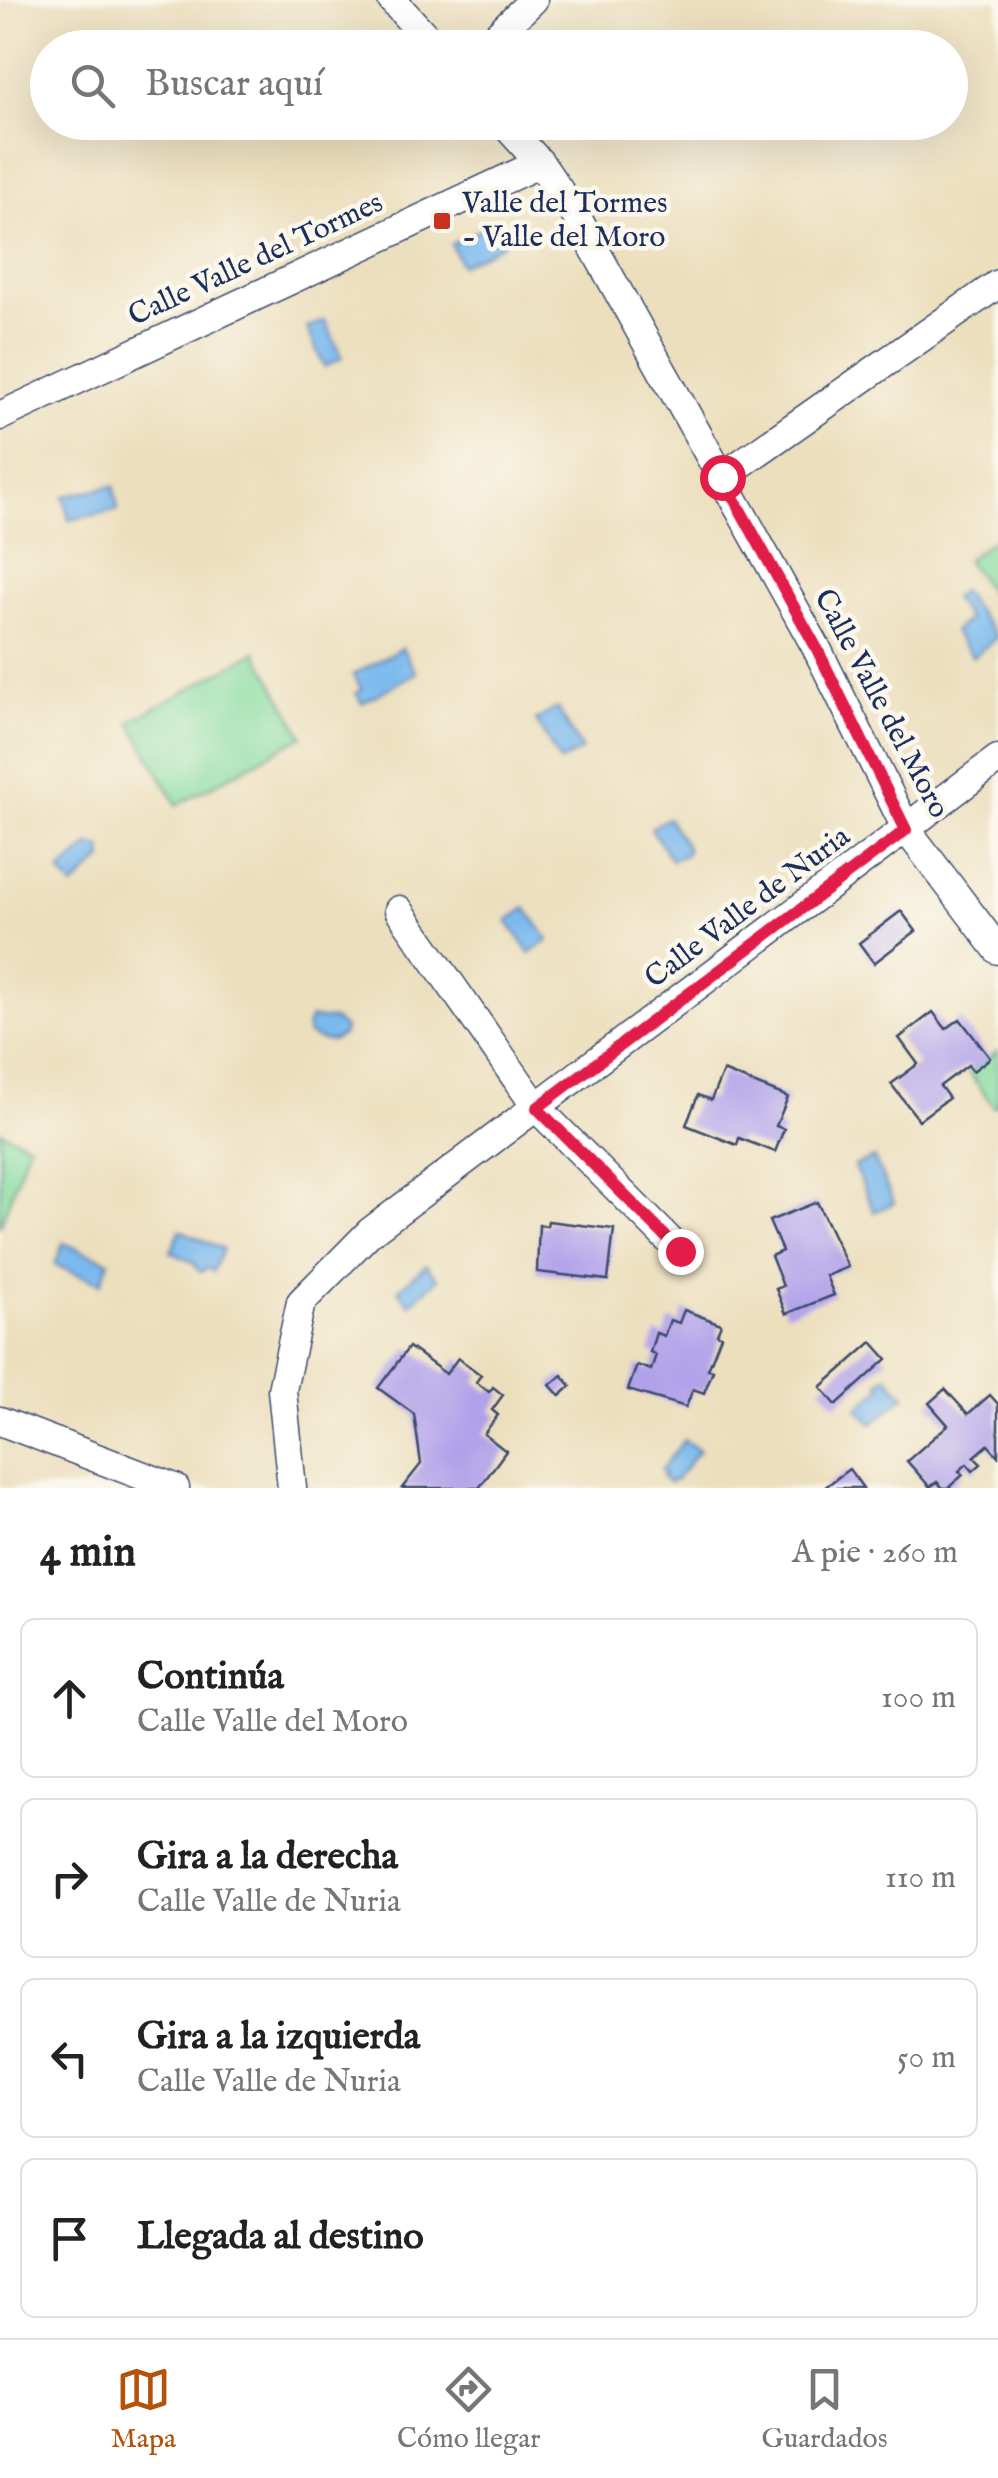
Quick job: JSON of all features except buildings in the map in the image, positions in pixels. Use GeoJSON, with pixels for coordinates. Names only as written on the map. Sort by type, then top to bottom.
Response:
{"type":"FeatureCollection","features":[{"type":"Feature","properties":{"kind":"street"},"geometry":{"type":"LineString","coordinates":[[392,0],[420,30]]}},
{"type":"Feature","properties":{"kind":"street"},"geometry":{"type":"LineString","coordinates":[[502,30],[533,0]]}},
{"type":"Feature","properties":{"kind":"street","name":"Calle Valle del Moro"},"geometry":{"type":"LineString","coordinates":[[519,140],[575,214],[816,647],[906,830],[998,950]]}},
{"type":"Feature","properties":{"kind":"street","name":"Calle Valle del Tormes"},"geometry":{"type":"LineString","coordinates":[[0,416],[540,164]]}},
{"type":"Feature","properties":{"kind":"street"},"geometry":{"type":"LineString","coordinates":[[722,477],[998,284]]}},
{"type":"Feature","properties":{"kind":"street","name":"Calle Valle de Nuria"},"geometry":{"type":"LineString","coordinates":[[292,1488],[282,1390],[301,1302],[370,1232],[998,759]]}},
{"type":"Feature","properties":{"kind":"street"},"geometry":{"type":"LineString","coordinates":[[399,910],[537,1108],[680,1251]]}},
{"type":"Feature","properties":{"kind":"street"},"geometry":{"type":"LineString","coordinates":[[0,1422],[175,1488]]}},
{"type":"Feature","properties":{"kind":"green space"},"geometry":{"type":"Polygon","coordinates":[[[998,536],[998,603],[966,560],[998,536]]]}},
{"type":"Feature","properties":{"kind":"green space"},"geometry":{"type":"Polygon","coordinates":[[[256,652],[303,736],[177,805],[130,722],[256,652]]]}},
{"type":"Feature","properties":{"kind":"green space"},"geometry":{"type":"Polygon","coordinates":[[[998,1051],[998,1104],[994,1107],[969,1073],[998,1051]]]}},
{"type":"Feature","properties":{"kind":"green space"},"geometry":{"type":"Polygon","coordinates":[[[0,1131],[29,1144],[0,1227],[0,1131]]]}},
{"type":"Feature","properties":{"kind":"water"},"geometry":{"type":"Polygon","coordinates":[[[493,223],[503,244],[461,265],[451,244],[493,223]]]}},
{"type":"Feature","properties":{"kind":"water"},"geometry":{"type":"Polygon","coordinates":[[[325,320],[342,358],[324,367],[307,328],[325,320]]]}},
{"type":"Feature","properties":{"kind":"water"},"geometry":{"type":"Polygon","coordinates":[[[114,486],[118,510],[69,520],[64,496],[114,486]]]}},
{"type":"Feature","properties":{"kind":"water"},"geometry":{"type":"Polygon","coordinates":[[[961,591],[997,637],[973,657],[953,632],[968,619],[952,598],[961,591]]]}},
{"type":"Feature","properties":{"kind":"water"},"geometry":{"type":"Polygon","coordinates":[[[402,648],[416,673],[362,703],[356,693],[362,690],[353,675],[402,648]]]}},
{"type":"Feature","properties":{"kind":"water"},"geometry":{"type":"Polygon","coordinates":[[[557,708],[582,750],[560,762],[536,720],[557,708]]]}},
{"type":"Feature","properties":{"kind":"water"},"geometry":{"type":"Polygon","coordinates":[[[668,818],[688,849],[685,855],[671,860],[651,828],[668,818]]]}},
{"type":"Feature","properties":{"kind":"water"},"geometry":{"type":"Polygon","coordinates":[[[90,845],[102,848],[103,859],[73,887],[60,872],[90,845]]]}},
{"type":"Feature","properties":{"kind":"water"},"geometry":{"type":"Polygon","coordinates":[[[526,908],[549,940],[530,953],[507,921],[526,908]]]}},
{"type":"Feature","properties":{"kind":"water"},"geometry":{"type":"Polygon","coordinates":[[[311,1018],[334,1020],[344,1028],[343,1034],[330,1041],[312,1037],[307,1026],[311,1018]]]}},
{"type":"Feature","properties":{"kind":"water"},"geometry":{"type":"Polygon","coordinates":[[[874,1158],[894,1203],[874,1212],[854,1166],[874,1158]]]}},
{"type":"Feature","properties":{"kind":"water"},"geometry":{"type":"Polygon","coordinates":[[[180,1230],[223,1249],[213,1271],[207,1268],[201,1272],[195,1263],[171,1252],[180,1230]]]}},
{"type":"Feature","properties":{"kind":"water"},"geometry":{"type":"Polygon","coordinates":[[[63,1243],[109,1261],[101,1283],[55,1265],[63,1243]]]}},
{"type":"Feature","properties":{"kind":"water"},"geometry":{"type":"Polygon","coordinates":[[[426,1265],[438,1279],[410,1304],[398,1290],[426,1265]]]}},
{"type":"Feature","properties":{"kind":"water"},"geometry":{"type":"Polygon","coordinates":[[[887,1376],[905,1396],[872,1424],[858,1408],[882,1387],[879,1382],[887,1376]]]}},
{"type":"Feature","properties":{"kind":"water"},"geometry":{"type":"Polygon","coordinates":[[[684,1440],[699,1450],[675,1481],[669,1483],[661,1470],[684,1440]]]}},
{"type":"Feature","properties":{"kind":"place","name":"Valle del Tormes - Valle del Moro"},"geometry":{"type":"Point","coordinates":[442,221]}},
{"type":"Feature","properties":{"kind":"route"},"geometry":{"type":"LineString","coordinates":[[680,1251],[537,1108],[906,830],[816,647],[722,477]]}}]}
